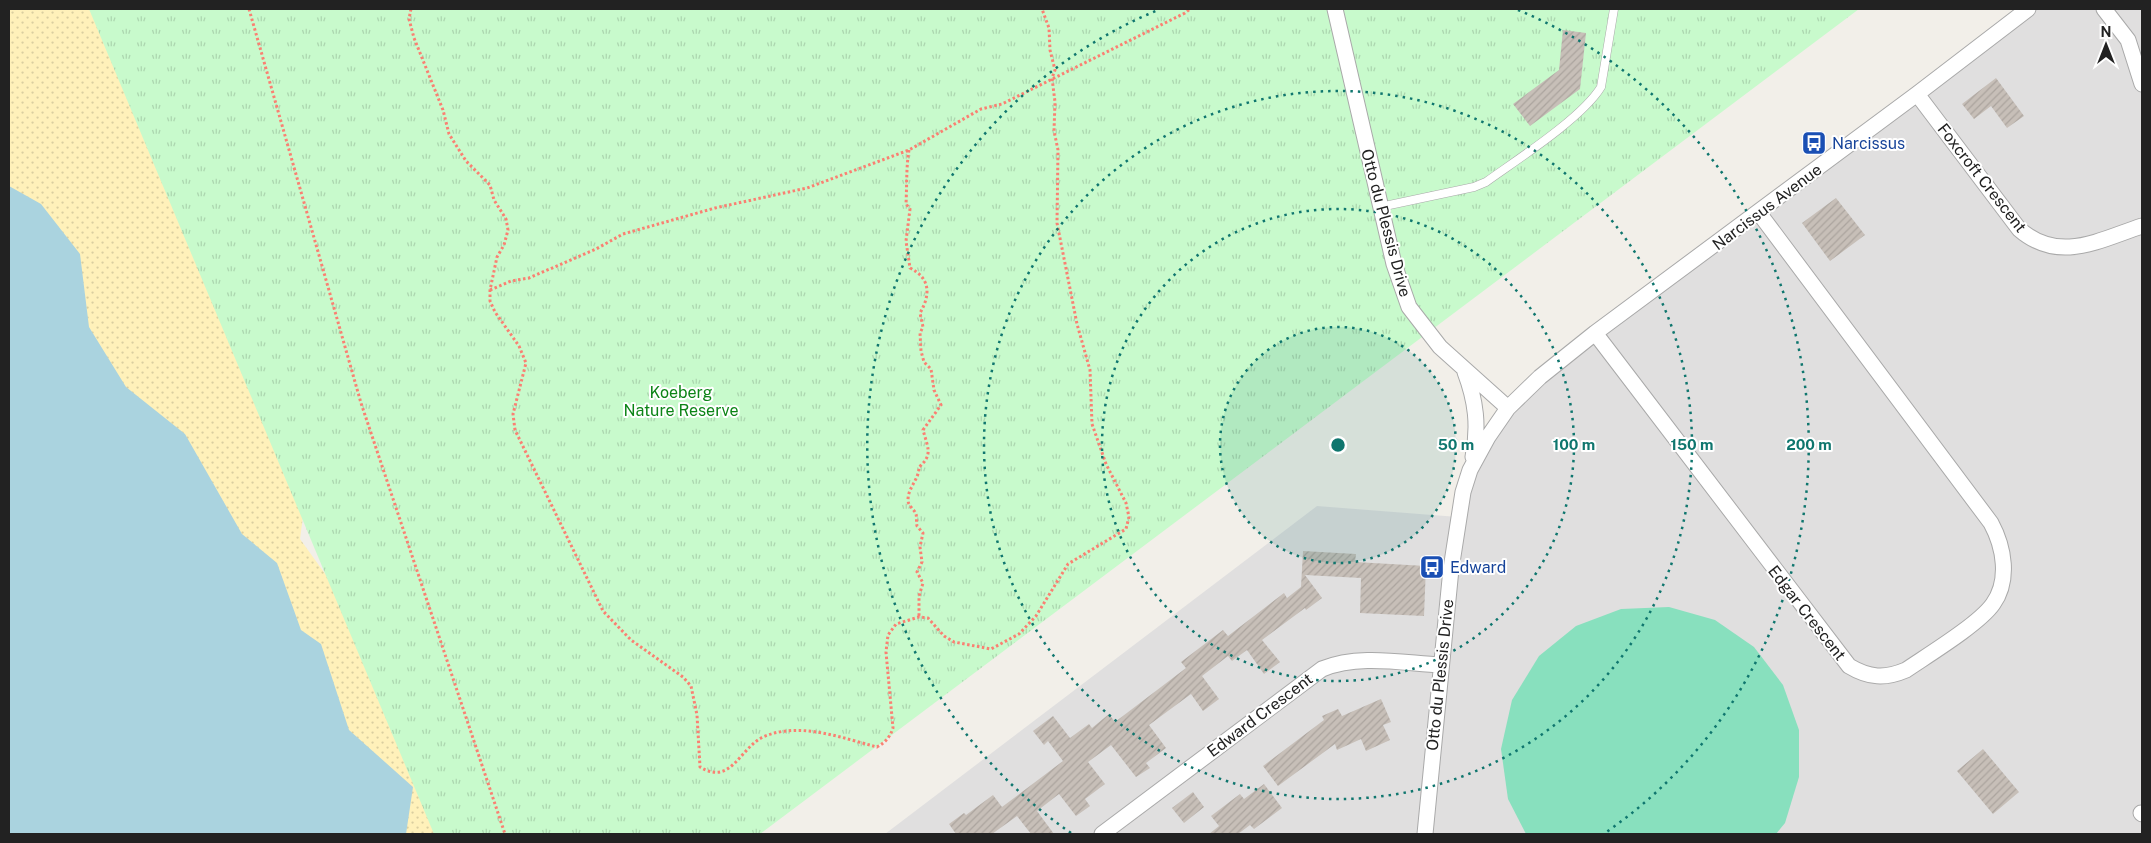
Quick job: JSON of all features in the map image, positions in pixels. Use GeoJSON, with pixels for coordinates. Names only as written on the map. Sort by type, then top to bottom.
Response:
{"type":"FeatureCollection","features":[{"type":"Feature","properties":{"kind":"street","name":"Otto du Plessis Drive"},"geometry":{"type":"LineString","coordinates":[[1335,9],[1394,264],[1409,307],[1440,347],[1508,408],[1488,437],[1470,470],[1462,492],[1441,665],[1425,834]]}},
{"type":"Feature","properties":{"kind":"street","name":"Narcissus Avenue"},"geometry":{"type":"LineString","coordinates":[[1508,408],[1540,377],[1595,333],[1759,213],[2028,9]]}},
{"type":"Feature","properties":{"kind":"street"},"geometry":{"type":"LineString","coordinates":[[2104,9],[2128,40],[2142,84]]}},
{"type":"Feature","properties":{"kind":"street","name":"Foxcroft Crescent"},"geometry":{"type":"LineString","coordinates":[[1917,94],[2019,229],[2031,239],[2046,246],[2079,247],[2142,226]]}},
{"type":"Feature","properties":{"kind":"street","name":"Edgar Crescent"},"geometry":{"type":"LineString","coordinates":[[1595,333],[1849,666],[1862,674],[1878,677],[1892,676],[1906,670],[1985,614],[1999,593],[2003,566],[1999,537],[1991,523],[1759,213]]}},
{"type":"Feature","properties":{"kind":"street"},"geometry":{"type":"LineString","coordinates":[[1465,371],[1476,409],[1476,435],[1470,470]]}},
{"type":"Feature","properties":{"kind":"street","name":"Edward Crescent"},"geometry":{"type":"LineString","coordinates":[[1102,834],[1322,670],[1338,663],[1357,661],[1441,665]]}},
{"type":"Feature","properties":{"kind":"lane"},"geometry":{"type":"LineString","coordinates":[[1380,207],[1486,182],[1575,115],[1594,98],[1601,87],[1614,9]]}},
{"type":"Feature","properties":{"kind":"path"},"geometry":{"type":"LineString","coordinates":[[249,9],[361,403],[505,834]]}},
{"type":"Feature","properties":{"kind":"path"},"geometry":{"type":"LineString","coordinates":[[411,9],[408,20],[443,110],[449,134],[466,161],[490,185],[494,200],[506,220],[508,230],[504,245],[497,257],[490,290],[490,301],[495,312],[519,346],[526,363],[514,414],[514,430],[603,611],[631,640],[683,677],[691,686],[697,715],[700,767],[708,772],[718,773],[726,771],[754,743],[764,737],[785,732],[832,734],[877,747],[884,744],[890,737],[893,728],[887,676],[888,636],[896,624],[919,617],[928,618],[944,636],[954,642],[991,649],[1019,634],[1036,616],[1068,564],[1126,528],[1128,517],[1126,503],[1106,464],[1092,424],[1090,370],[1077,324],[1057,223],[1058,150],[1054,131],[1055,102],[1052,78],[1055,70],[1050,50],[1048,28],[1042,9]]}},
{"type":"Feature","properties":{"kind":"path"},"geometry":{"type":"LineString","coordinates":[[490,290],[546,270],[596,249],[622,234],[715,208],[806,188],[909,150],[980,109],[1002,104],[1190,9]]}},
{"type":"Feature","properties":{"kind":"path"},"geometry":{"type":"LineString","coordinates":[[909,150],[905,172],[908,186],[906,204],[910,209],[907,259],[910,268],[921,274],[925,280],[928,299],[920,313],[924,327],[920,333],[920,344],[924,362],[931,368],[934,390],[940,405],[923,430],[929,455],[926,462],[919,467],[919,476],[912,486],[908,499],[908,503],[917,516],[916,526],[923,533],[920,547],[922,562],[916,572],[923,583],[919,596],[919,617]]}},
{"type":"Feature","properties":{"kind":"shaded area"},"geometry":{"type":"Polygon","coordinates":[[[2028,9],[2142,9],[2142,834],[885,834],[1317,506],[1458,517],[1463,492],[1508,408],[2028,9]]]}},
{"type":"Feature","properties":{"kind":"sand"},"geometry":{"type":"Polygon","coordinates":[[[9,9],[228,9],[304,509],[300,539],[336,589],[544,834],[9,834],[9,9]]]}},
{"type":"Feature","properties":{"kind":"green space","name":"Koeberg Nature Reserve"},"geometry":{"type":"Polygon","coordinates":[[[89,9],[1859,9],[760,834],[434,834],[89,9]]]}},
{"type":"Feature","properties":{"kind":"green space"},"geometry":{"type":"Polygon","coordinates":[[[1669,607],[1715,620],[1754,647],[1783,685],[1799,730],[1799,777],[1785,823],[1776,834],[1526,834],[1508,799],[1501,749],[1512,700],[1539,656],[1576,626],[1621,609],[1669,607]]]}},
{"type":"Feature","properties":{"kind":"water"},"geometry":{"type":"Polygon","coordinates":[[[9,186],[41,204],[80,254],[89,327],[126,387],[185,434],[242,534],[277,563],[301,630],[321,644],[349,730],[413,787],[406,834],[9,834],[9,186]]]}},
{"type":"Feature","properties":{"kind":"building"},"geometry":{"type":"Polygon","coordinates":[[[1563,30],[1586,33],[1580,89],[1530,126],[1513,104],[1559,70],[1563,30]]]}},
{"type":"Feature","properties":{"kind":"building"},"geometry":{"type":"Polygon","coordinates":[[[1996,78],[2024,116],[2007,128],[1991,106],[1974,119],[1962,104],[1996,78]]]}},
{"type":"Feature","properties":{"kind":"building"},"geometry":{"type":"Polygon","coordinates":[[[1836,198],[1865,235],[1830,261],[1802,223],[1836,198]]]}},
{"type":"Feature","properties":{"kind":"building"},"geometry":{"type":"Polygon","coordinates":[[[1303,551],[1356,554],[1355,562],[1426,566],[1424,616],[1360,613],[1361,578],[1305,575],[1322,598],[1306,610],[1305,608],[1262,640],[1280,662],[1264,674],[1247,650],[1232,661],[1228,656],[1202,676],[1219,699],[1203,711],[1191,694],[1149,725],[1166,748],[1146,763],[1150,768],[1136,777],[1111,745],[1088,762],[1105,784],[1085,799],[1090,806],[1076,816],[1059,794],[1037,811],[1054,834],[1031,834],[1017,816],[992,834],[956,834],[949,824],[964,813],[966,815],[993,795],[1002,807],[1063,761],[1048,741],[1044,745],[1033,731],[1053,716],[1070,738],[1089,724],[1092,728],[1109,714],[1115,722],[1186,668],[1181,662],[1223,630],[1228,636],[1284,593],[1287,598],[1301,587],[1303,551]]]}},
{"type":"Feature","properties":{"kind":"building"},"geometry":{"type":"Polygon","coordinates":[[[1381,699],[1391,722],[1383,725],[1390,740],[1366,751],[1361,739],[1337,750],[1335,744],[1278,786],[1263,766],[1324,720],[1322,716],[1338,709],[1342,716],[1381,699]]]}},
{"type":"Feature","properties":{"kind":"building"},"geometry":{"type":"Polygon","coordinates":[[[1983,749],[2019,792],[1993,814],[1957,771],[1983,749]]]}},
{"type":"Feature","properties":{"kind":"building"},"geometry":{"type":"Polygon","coordinates":[[[1264,784],[1282,808],[1254,829],[1250,825],[1238,834],[1209,834],[1219,826],[1211,816],[1240,794],[1244,799],[1264,784]]]}},
{"type":"Feature","properties":{"kind":"building"},"geometry":{"type":"Polygon","coordinates":[[[1193,792],[1204,807],[1184,823],[1172,808],[1193,792]]]}},
{"type":"Feature","properties":{"kind":"place","name":"Narcissus"},"geometry":{"type":"Point","coordinates":[1814,143]}},
{"type":"Feature","properties":{"kind":"place","name":"Edward"},"geometry":{"type":"Point","coordinates":[1432,567]}}]}
